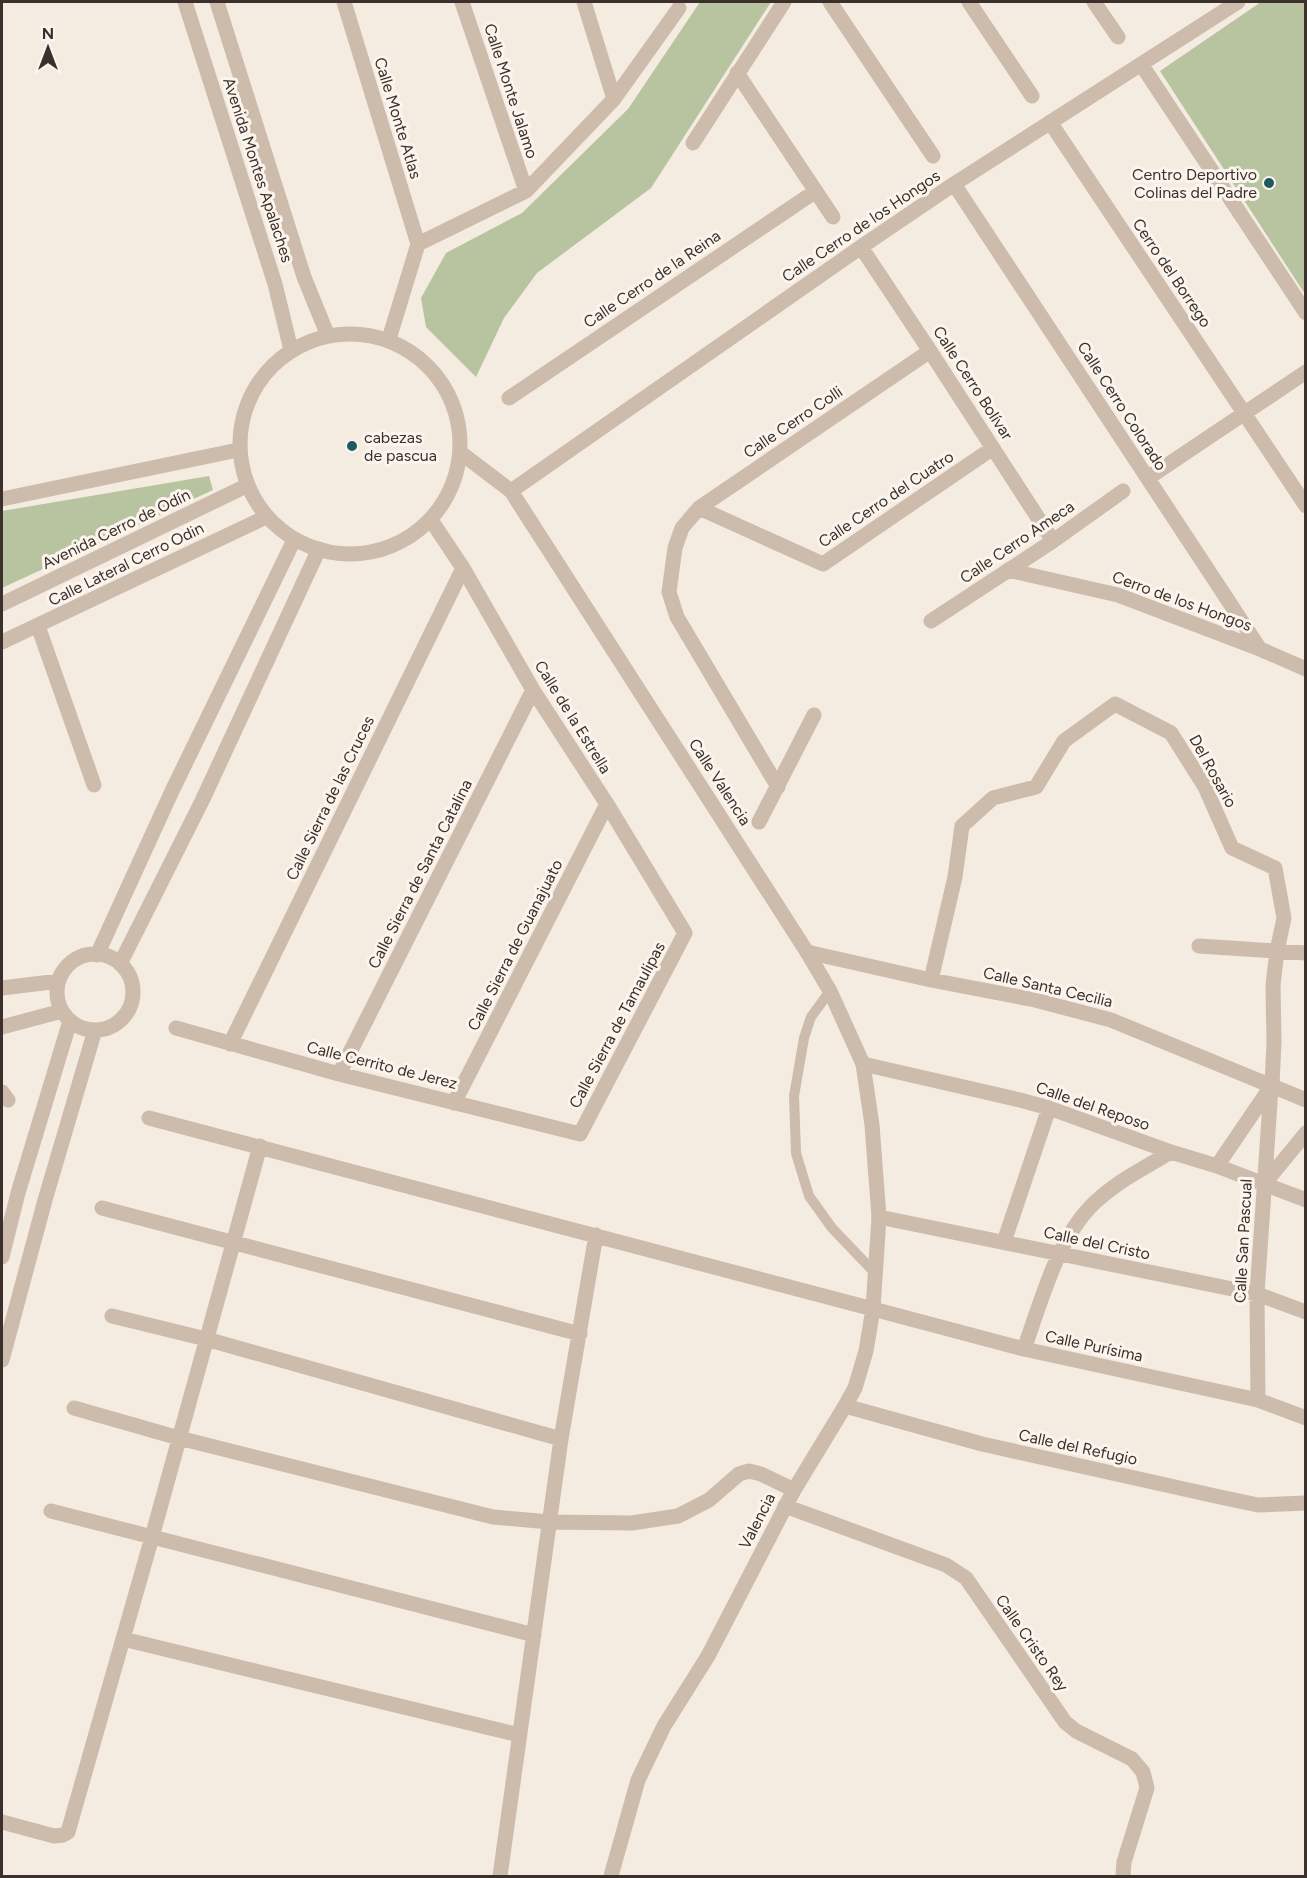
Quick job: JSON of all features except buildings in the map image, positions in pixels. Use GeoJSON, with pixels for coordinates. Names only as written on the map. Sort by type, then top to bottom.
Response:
{"type":"FeatureCollection","features":[{"type":"Feature","properties":{"kind":"street","name":"Avenida Montes Apalaches"},"geometry":{"type":"LineString","coordinates":[[185,2],[275,284],[291,350]]}},
{"type":"Feature","properties":{"kind":"street","name":"Avenida Montes Apalaches"},"geometry":{"type":"LineString","coordinates":[[217,2],[304,277],[328,336]]}},
{"type":"Feature","properties":{"kind":"street","name":"Calle Monte Atlas"},"geometry":{"type":"LineString","coordinates":[[344,2],[418,244]]}},
{"type":"Feature","properties":{"kind":"street","name":"Calle Monte Jalamo"},"geometry":{"type":"LineString","coordinates":[[462,2],[525,191]]}},
{"type":"Feature","properties":{"kind":"street"},"geometry":{"type":"LineString","coordinates":[[584,2],[614,99]]}},
{"type":"Feature","properties":{"kind":"street"},"geometry":{"type":"LineString","coordinates":[[693,143],[784,2]]}},
{"type":"Feature","properties":{"kind":"street"},"geometry":{"type":"LineString","coordinates":[[830,2],[933,156]]}},
{"type":"Feature","properties":{"kind":"street"},"geometry":{"type":"LineString","coordinates":[[969,2],[1032,96]]}},
{"type":"Feature","properties":{"kind":"street"},"geometry":{"type":"LineString","coordinates":[[1094,2],[1118,37]]}},
{"type":"Feature","properties":{"kind":"street","name":"Calle Cerro de los Hongos"},"geometry":{"type":"LineString","coordinates":[[511,491],[954,184],[1238,2]]}},
{"type":"Feature","properties":{"kind":"street"},"geometry":{"type":"LineString","coordinates":[[389,339],[418,244],[525,191],[614,99],[680,8]]}},
{"type":"Feature","properties":{"kind":"street"},"geometry":{"type":"LineString","coordinates":[[1141,64],[1305,313]]}},
{"type":"Feature","properties":{"kind":"street"},"geometry":{"type":"LineString","coordinates":[[737,73],[833,217]]}},
{"type":"Feature","properties":{"kind":"street","name":"Cerro del Borrego"},"geometry":{"type":"LineString","coordinates":[[1050,122],[1305,506]]}},
{"type":"Feature","properties":{"kind":"street","name":"Calle Cerro Colorado"},"geometry":{"type":"LineString","coordinates":[[954,184],[1260,649]]}},
{"type":"Feature","properties":{"kind":"street","name":"Calle Cerro de la Reina"},"geometry":{"type":"LineString","coordinates":[[510,398],[816,191]]}},
{"type":"Feature","properties":{"kind":"street","name":"Calle Cerro Bolívar"},"geometry":{"type":"LineString","coordinates":[[861,247],[1053,541]]}},
{"type":"Feature","properties":{"kind":"street"},"geometry":{"type":"LineString","coordinates":[[353,332],[389,339],[420,357],[444,384],[458,418],[461,453],[451,489],[431,520],[402,542],[366,554],[329,553],[294,540],[266,517],[246,486],[238,450],[242,413],[258,380],[284,354],[317,337],[328,336],[353,332]]}},
{"type":"Feature","properties":{"kind":"street","name":"Calle Cerro Colli"},"geometry":{"type":"LineString","coordinates":[[778,787],[677,617],[669,592],[675,548],[682,528],[699,508],[930,351]]}},
{"type":"Feature","properties":{"kind":"street"},"geometry":{"type":"LineString","coordinates":[[1148,478],[1305,372]]}},
{"type":"Feature","properties":{"kind":"street","name":"Calle Cerro del Cuatro"},"geometry":{"type":"LineString","coordinates":[[699,508],[823,564],[993,448]]}},
{"type":"Feature","properties":{"kind":"street","name":"Avenida Cerro de Odín"},"geometry":{"type":"LineString","coordinates":[[2,499],[238,450]]}},
{"type":"Feature","properties":{"kind":"street","name":"Calle Valencia"},"geometry":{"type":"LineString","coordinates":[[461,453],[511,491],[830,991],[863,1064],[877,1168]]}},
{"type":"Feature","properties":{"kind":"street","name":"Avenida Cerro de Odín"},"geometry":{"type":"LineString","coordinates":[[2,604],[246,486]]}},
{"type":"Feature","properties":{"kind":"street","name":"Calle Cerro Ameca"},"geometry":{"type":"LineString","coordinates":[[931,621],[1053,541],[1123,491]]}},
{"type":"Feature","properties":{"kind":"street","name":"Calle Lateral Cerro Odin"},"geometry":{"type":"LineString","coordinates":[[2,642],[266,517]]}},
{"type":"Feature","properties":{"kind":"street","name":"Calle de la Estrella"},"geometry":{"type":"LineString","coordinates":[[431,520],[463,568],[533,690],[607,804],[685,933]]}},
{"type":"Feature","properties":{"kind":"street"},"geometry":{"type":"LineString","coordinates":[[97,955],[172,791],[294,540]]}},
{"type":"Feature","properties":{"kind":"street"},"geometry":{"type":"LineString","coordinates":[[120,964],[201,801],[319,549]]}},
{"type":"Feature","properties":{"kind":"street","name":"Calle Sierra de las Cruces"},"geometry":{"type":"LineString","coordinates":[[230,1044],[463,568]]}},
{"type":"Feature","properties":{"kind":"street","name":"Cerro de los Hongos"},"geometry":{"type":"LineString","coordinates":[[1008,570],[1118,595],[1260,649],[1305,669]]}},
{"type":"Feature","properties":{"kind":"street"},"geometry":{"type":"LineString","coordinates":[[38,626],[94,785]]}},
{"type":"Feature","properties":{"kind":"street","name":"Calle Sierra de Santa Catalina"},"geometry":{"type":"LineString","coordinates":[[339,1074],[533,690]]}},
{"type":"Feature","properties":{"kind":"street","name":"Del Rosario"},"geometry":{"type":"LineString","coordinates":[[931,980],[955,877],[962,826],[993,798],[1036,786],[1064,741],[1115,704],[1171,733],[1205,786],[1232,848],[1275,868],[1284,918],[1276,951],[1273,985],[1272,1085]]}},
{"type":"Feature","properties":{"kind":"street"},"geometry":{"type":"LineString","coordinates":[[759,822],[814,715]]}},
{"type":"Feature","properties":{"kind":"street","name":"Calle Sierra de Guanajuato"},"geometry":{"type":"LineString","coordinates":[[454,1103],[607,804]]}},
{"type":"Feature","properties":{"kind":"street","name":"Calle Sierra de Tamaulipas"},"geometry":{"type":"LineString","coordinates":[[580,1134],[685,933]]}},
{"type":"Feature","properties":{"kind":"street"},"geometry":{"type":"LineString","coordinates":[[1199,946],[1305,952]]}},
{"type":"Feature","properties":{"kind":"street","name":"Calle Santa Cecilia"},"geometry":{"type":"LineString","coordinates":[[807,952],[931,980],[1035,1000],[1111,1020],[1305,1100]]}},
{"type":"Feature","properties":{"kind":"street"},"geometry":{"type":"LineString","coordinates":[[2,1027],[66,1016],[86,1029],[95,1030],[113,1026],[127,1014],[134,996],[131,978],[120,964],[105,956],[97,955],[78,959],[64,972],[59,981],[57,991],[66,1016],[2,1257]]}},
{"type":"Feature","properties":{"kind":"street"},"geometry":{"type":"LineString","coordinates":[[2,988],[59,981]]}},
{"type":"Feature","properties":{"kind":"street","name":"Calle Cerrito de Jerez"},"geometry":{"type":"LineString","coordinates":[[176,1028],[339,1074],[580,1134]]}},
{"type":"Feature","properties":{"kind":"street"},"geometry":{"type":"LineString","coordinates":[[2,1360],[45,1200],[95,1030]]}},
{"type":"Feature","properties":{"kind":"street","name":"Calle del Reposo"},"geometry":{"type":"LineString","coordinates":[[863,1064],[1049,1108],[1217,1166],[1305,1200]]}},
{"type":"Feature","properties":{"kind":"street"},"geometry":{"type":"LineString","coordinates":[[1217,1166],[1272,1085]]}},
{"type":"Feature","properties":{"kind":"street","name":"Calle San Pascual"},"geometry":{"type":"LineString","coordinates":[[1258,1400],[1257,1294],[1272,1085]]}},
{"type":"Feature","properties":{"kind":"street"},"geometry":{"type":"LineString","coordinates":[[1004,1242],[1049,1108]]}},
{"type":"Feature","properties":{"kind":"street","name":"Calle Purísima"},"geometry":{"type":"LineString","coordinates":[[149,1118],[1024,1349],[1258,1400],[1305,1418]]}},
{"type":"Feature","properties":{"kind":"street"},"geometry":{"type":"LineString","coordinates":[[1264,1184],[1305,1132]]}},
{"type":"Feature","properties":{"kind":"street"},"geometry":{"type":"LineString","coordinates":[[2,1822],[54,1836],[68,1832],[260,1146]]}},
{"type":"Feature","properties":{"kind":"street"},"geometry":{"type":"LineString","coordinates":[[1024,1349],[1059,1253],[1081,1217],[1099,1198],[1171,1152]]}},
{"type":"Feature","properties":{"kind":"street","name":"Valencia"},"geometry":{"type":"LineString","coordinates":[[611,1876],[638,1780],[664,1726],[708,1656],[785,1506],[855,1388],[866,1351],[873,1309],[879,1216],[877,1168]]}},
{"type":"Feature","properties":{"kind":"street"},"geometry":{"type":"LineString","coordinates":[[102,1208],[580,1334]]}},
{"type":"Feature","properties":{"kind":"street","name":"Calle del Cristo"},"geometry":{"type":"LineString","coordinates":[[879,1216],[1257,1294],[1305,1312]]}},
{"type":"Feature","properties":{"kind":"street"},"geometry":{"type":"LineString","coordinates":[[500,1876],[561,1440],[596,1235]]}},
{"type":"Feature","properties":{"kind":"street"},"geometry":{"type":"LineString","coordinates":[[112,1316],[206,1339],[561,1440]]}},
{"type":"Feature","properties":{"kind":"street","name":"Calle del Refugio"},"geometry":{"type":"LineString","coordinates":[[845,1406],[982,1444],[1220,1497],[1258,1505],[1305,1503]]}},
{"type":"Feature","properties":{"kind":"street"},"geometry":{"type":"LineString","coordinates":[[74,1408],[179,1438],[494,1517],[549,1522],[632,1523],[678,1516],[710,1500],[739,1474],[749,1471],[761,1474],[794,1490]]}},
{"type":"Feature","properties":{"kind":"street","name":"Calle Cristo Rey"},"geometry":{"type":"LineString","coordinates":[[785,1506],[946,1565],[966,1578],[1065,1722],[1076,1731],[1132,1759],[1143,1772],[1148,1788],[1124,1862],[1123,1876]]}},
{"type":"Feature","properties":{"kind":"street"},"geometry":{"type":"LineString","coordinates":[[51,1511],[534,1635]]}},
{"type":"Feature","properties":{"kind":"street"},"geometry":{"type":"LineString","coordinates":[[123,1639],[519,1735]]}},
{"type":"Feature","properties":{"kind":"lane"},"geometry":{"type":"LineString","coordinates":[[830,991],[811,1017],[804,1038],[794,1096],[796,1153],[809,1196],[832,1228],[875,1273]]}},
{"type":"Feature","properties":{"kind":"green space"},"geometry":{"type":"Polygon","coordinates":[[[700,2],[771,2],[651,188],[537,273],[504,318],[476,377],[426,327],[421,298],[446,253],[522,213],[628,109],[700,2]]]}},
{"type":"Feature","properties":{"kind":"green space","name":"Centro Deportivo Colinas del Padre"},"geometry":{"type":"Polygon","coordinates":[[[1261,2],[1305,2],[1305,294],[1160,71],[1261,2]]]}},
{"type":"Feature","properties":{"kind":"green space"},"geometry":{"type":"Polygon","coordinates":[[[209,476],[213,490],[2,588],[2,511],[209,476]]]}},
{"type":"Feature","properties":{"kind":"place","name":"Centro Deportivo Colinas del Padre"},"geometry":{"type":"Point","coordinates":[1269,183]}},
{"type":"Feature","properties":{"kind":"place","name":"cabezas de pascua"},"geometry":{"type":"Point","coordinates":[352,446]}}]}
